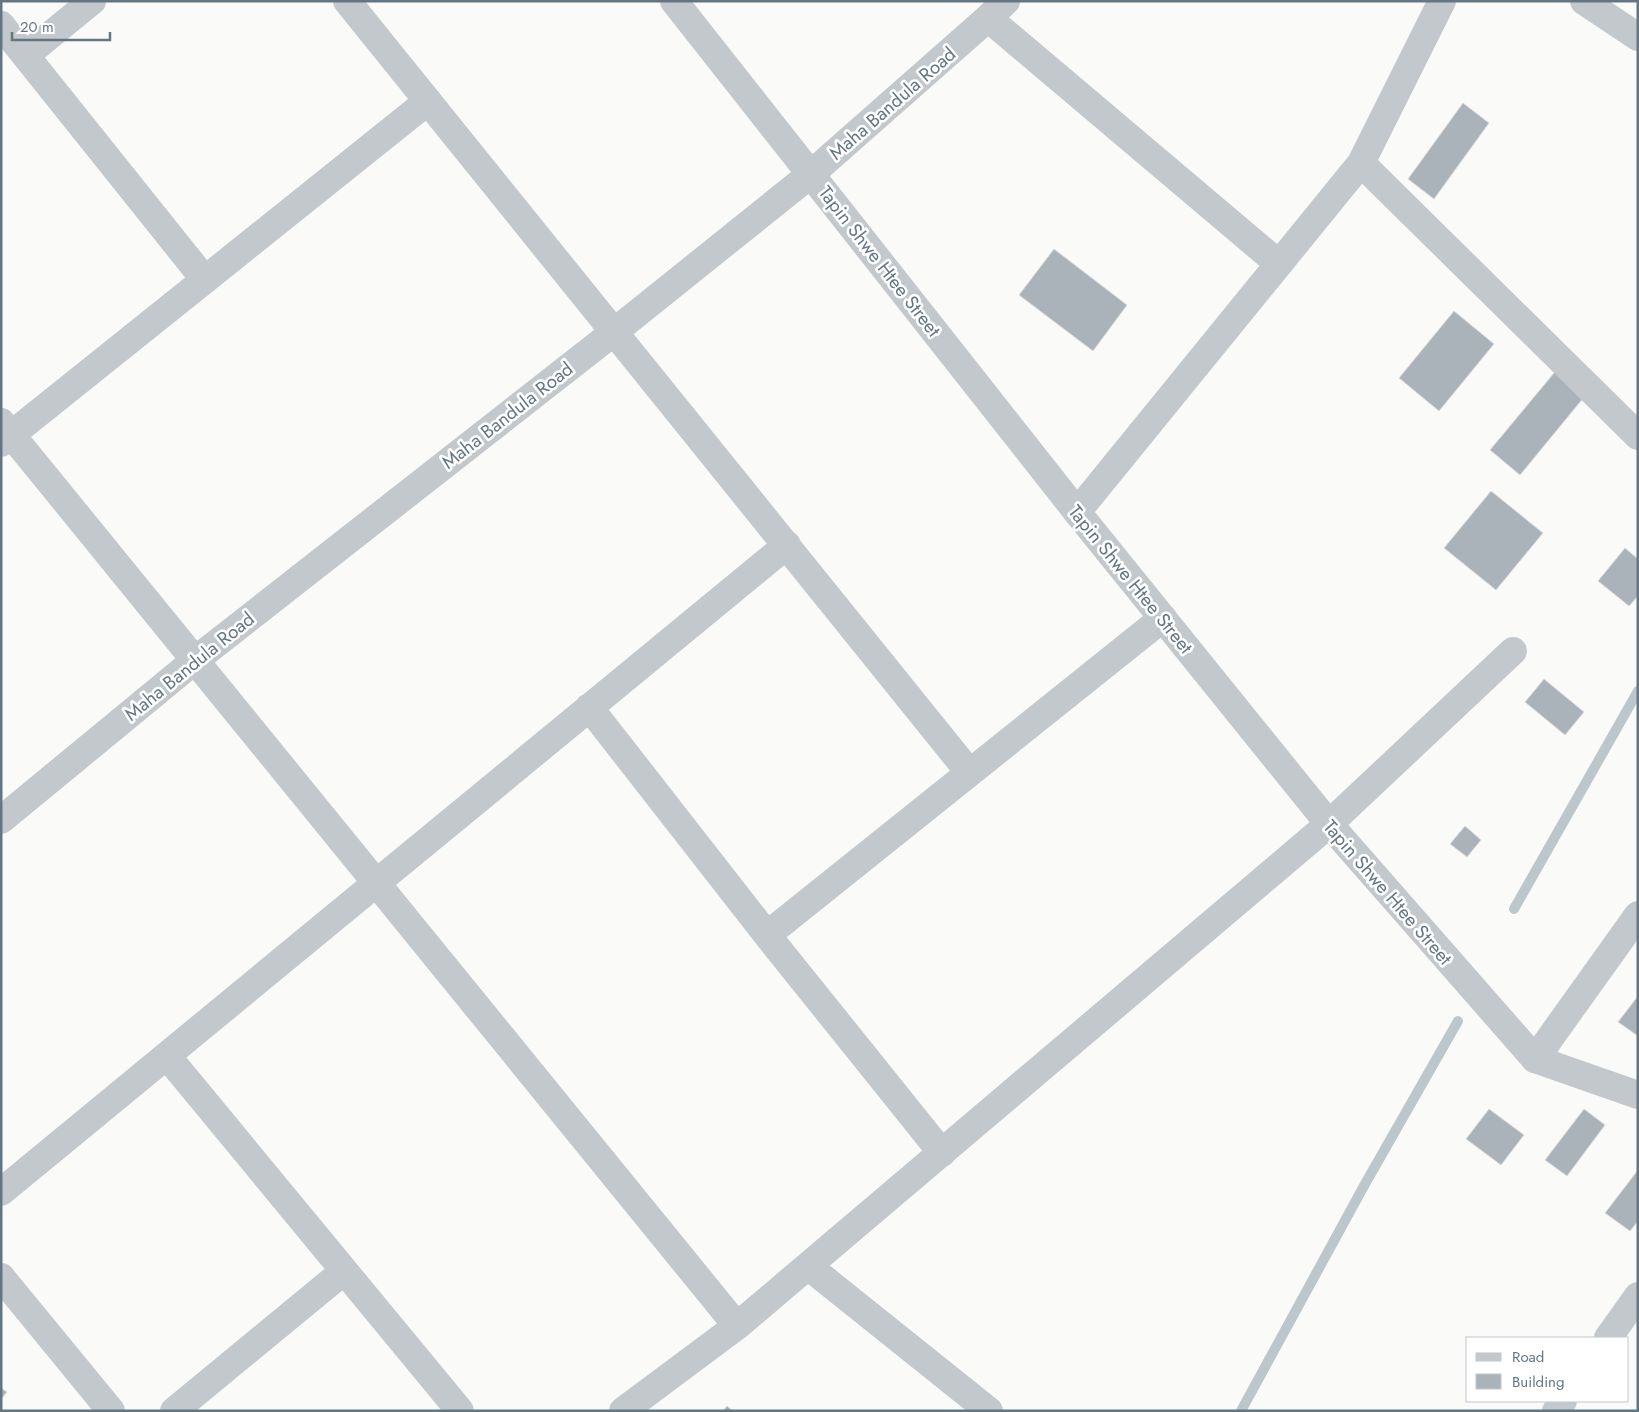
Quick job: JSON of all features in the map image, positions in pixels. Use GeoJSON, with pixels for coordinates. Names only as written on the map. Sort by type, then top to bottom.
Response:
{"type":"FeatureCollection","features":[{"type":"Feature","properties":{"kind":"street"},"geometry":{"type":"LineString","coordinates":[[26,55],[92,1]]}},
{"type":"Feature","properties":{"kind":"street"},"geometry":{"type":"LineString","coordinates":[[347,1],[969,772]]}},
{"type":"Feature","properties":{"kind":"street","name":"Tapin Shwe Htee Street"},"geometry":{"type":"LineString","coordinates":[[674,1],[1077,512],[1329,824],[1535,1059],[1638,1095]]}},
{"type":"Feature","properties":{"kind":"street"},"geometry":{"type":"LineString","coordinates":[[1077,512],[1361,162],[1442,1]]}},
{"type":"Feature","properties":{"kind":"street"},"geometry":{"type":"LineString","coordinates":[[1584,1],[1638,37]]}},
{"type":"Feature","properties":{"kind":"street"},"geometry":{"type":"LineString","coordinates":[[997,10],[1279,264]]}},
{"type":"Feature","properties":{"kind":"street","name":"Maha Bandula Road"},"geometry":{"type":"LineString","coordinates":[[1,820],[194,661],[614,332],[811,174],[997,10]]}},
{"type":"Feature","properties":{"kind":"street"},"geometry":{"type":"LineString","coordinates":[[1,25],[205,280]]}},
{"type":"Feature","properties":{"kind":"street"},"geometry":{"type":"LineString","coordinates":[[428,101],[205,280],[5,433],[194,661],[737,1326]]}},
{"type":"Feature","properties":{"kind":"street"},"geometry":{"type":"LineString","coordinates":[[1361,162],[1638,436]]}},
{"type":"Feature","properties":{"kind":"street"},"geometry":{"type":"LineString","coordinates":[[1,1192],[787,545]]}},
{"type":"Feature","properties":{"kind":"street"},"geometry":{"type":"LineString","coordinates":[[767,934],[1163,618]]}},
{"type":"Feature","properties":{"kind":"street"},"geometry":{"type":"LineString","coordinates":[[622,1411],[737,1326],[1329,824],[1513,651]]}},
{"type":"Feature","properties":{"kind":"street"},"geometry":{"type":"LineString","coordinates":[[590,708],[942,1153]]}},
{"type":"Feature","properties":{"kind":"street"},"geometry":{"type":"LineString","coordinates":[[1535,1059],[1638,915]]}},
{"type":"Feature","properties":{"kind":"street"},"geometry":{"type":"LineString","coordinates":[[166,1056],[460,1411]]}},
{"type":"Feature","properties":{"kind":"street"},"geometry":{"type":"LineString","coordinates":[[808,1266],[990,1411]]}},
{"type":"Feature","properties":{"kind":"street"},"geometry":{"type":"LineString","coordinates":[[174,1411],[344,1271]]}},
{"type":"Feature","properties":{"kind":"street"},"geometry":{"type":"LineString","coordinates":[[1,1277],[111,1411]]}},
{"type":"Feature","properties":{"kind":"street"},"geometry":{"type":"LineString","coordinates":[[1609,1337],[1638,1296]]}},
{"type":"Feature","properties":{"kind":"building"},"geometry":{"type":"Polygon","coordinates":[[[1463,103],[1489,123],[1434,199],[1408,179],[1463,103]]]}},
{"type":"Feature","properties":{"kind":"building"},"geometry":{"type":"Polygon","coordinates":[[[1054,249],[1127,305],[1093,351],[1019,295],[1054,249]]]}},
{"type":"Feature","properties":{"kind":"building"},"geometry":{"type":"Polygon","coordinates":[[[1454,311],[1494,344],[1439,411],[1399,378],[1454,311]]]}},
{"type":"Feature","properties":{"kind":"building"},"geometry":{"type":"Polygon","coordinates":[[[1564,361],[1594,385],[1520,475],[1490,450],[1564,361]]]}},
{"type":"Feature","properties":{"kind":"building"},"geometry":{"type":"Polygon","coordinates":[[[1491,491],[1543,533],[1496,590],[1444,548],[1491,491]]]}},
{"type":"Feature","properties":{"kind":"building"},"geometry":{"type":"Polygon","coordinates":[[[1625,548],[1638,559],[1638,596],[1629,606],[1598,581],[1625,548]]]}},
{"type":"Feature","properties":{"kind":"building"},"geometry":{"type":"Polygon","coordinates":[[[1544,679],[1584,712],[1565,735],[1525,702],[1544,679]]]}},
{"type":"Feature","properties":{"kind":"building"},"geometry":{"type":"Polygon","coordinates":[[[1465,826],[1481,840],[1467,857],[1450,844],[1465,826]]]}},
{"type":"Feature","properties":{"kind":"building"},"geometry":{"type":"Polygon","coordinates":[[[1638,996],[1638,1036],[1618,1022],[1638,996]]]}},
{"type":"Feature","properties":{"kind":"building"},"geometry":{"type":"Polygon","coordinates":[[[1489,1109],[1524,1135],[1501,1165],[1466,1139],[1489,1109]]]}},
{"type":"Feature","properties":{"kind":"building"},"geometry":{"type":"Polygon","coordinates":[[[1584,1109],[1605,1125],[1567,1176],[1545,1160],[1584,1109]]]}},
{"type":"Feature","properties":{"kind":"building"},"geometry":{"type":"Polygon","coordinates":[[[1638,1170],[1638,1221],[1630,1231],[1605,1213],[1638,1170]]]}},
{"type":"Feature","properties":{"kind":"building"},"geometry":{"type":"Polygon","coordinates":[[[1,1388],[7,1392],[1,1399],[1,1388]]]}},
{"type":"Feature","properties":{"kind":"building"},"geometry":{"type":"Polygon","coordinates":[[[727,1406],[733,1411],[723,1411],[727,1406]]]}},
{"type":"Feature","properties":{"kind":"waterway"},"geometry":{"type":"LineString","coordinates":[[1514,909],[1638,691]]}},
{"type":"Feature","properties":{"kind":"waterway"},"geometry":{"type":"LineString","coordinates":[[1241,1411],[1365,1184],[1458,1021]]}}]}
